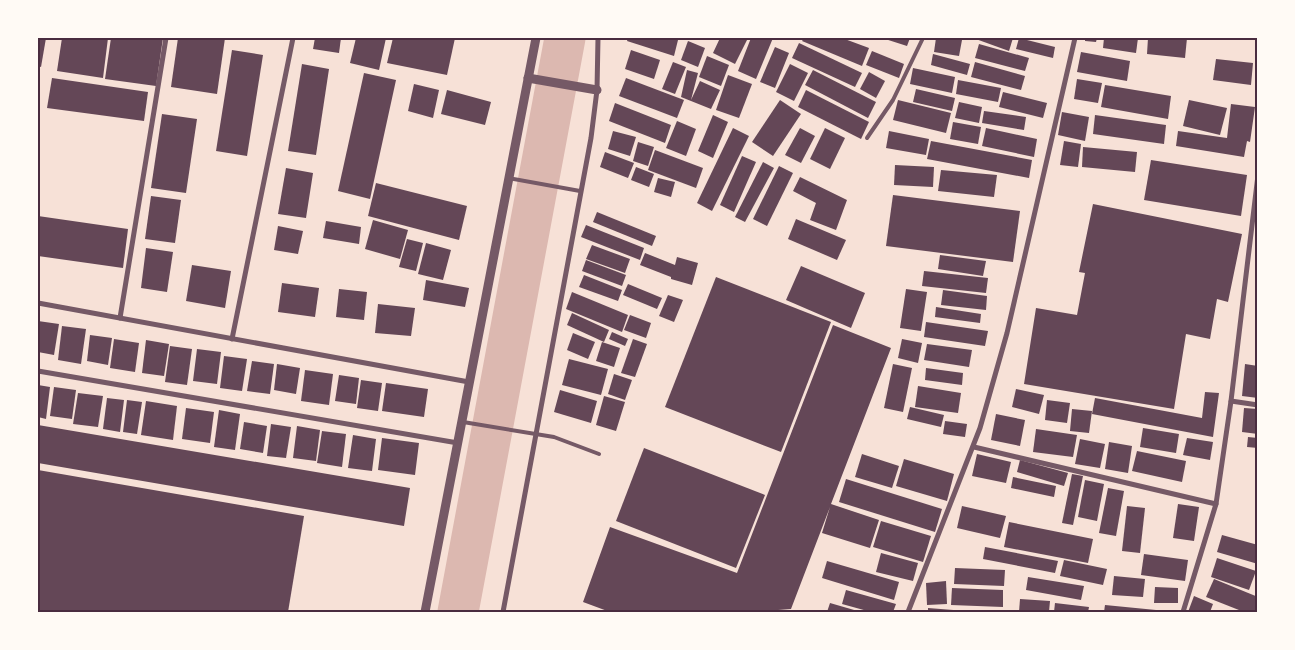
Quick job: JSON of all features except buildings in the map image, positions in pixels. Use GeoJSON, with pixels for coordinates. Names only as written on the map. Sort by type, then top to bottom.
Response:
{"type":"FeatureCollection","features":[{"type":"Feature","properties":{"kind":"street"},"geometry":{"type":"LineString","coordinates":[[120,318],[166,38]]}},
{"type":"Feature","properties":{"kind":"street"},"geometry":{"type":"LineString","coordinates":[[232,339],[293,38]]}},
{"type":"Feature","properties":{"kind":"street"},"geometry":{"type":"LineString","coordinates":[[425,612],[536,38]]}},
{"type":"Feature","properties":{"kind":"street"},"geometry":{"type":"LineString","coordinates":[[503,612],[533,433],[591,138],[598,38]]}},
{"type":"Feature","properties":{"kind":"street"},"geometry":{"type":"LineString","coordinates":[[908,612],[974,447],[1006,333],[1075,38]]}},
{"type":"Feature","properties":{"kind":"street"},"geometry":{"type":"LineString","coordinates":[[528,78],[593,89]]}},
{"type":"Feature","properties":{"kind":"street"},"geometry":{"type":"LineString","coordinates":[[1183,612],[1216,504],[1231,401],[1258,175]]}},
{"type":"Feature","properties":{"kind":"street"},"geometry":{"type":"LineString","coordinates":[[38,303],[469,382]]}},
{"type":"Feature","properties":{"kind":"street"},"geometry":{"type":"LineString","coordinates":[[38,371],[459,443]]}},
{"type":"Feature","properties":{"kind":"street"},"geometry":{"type":"LineString","coordinates":[[1231,401],[1258,405]]}},
{"type":"Feature","properties":{"kind":"street"},"geometry":{"type":"LineString","coordinates":[[974,447],[1216,504]]}},
{"type":"Feature","properties":{"kind":"lane"},"geometry":{"type":"LineString","coordinates":[[867,138],[897,93],[923,38]]}},
{"type":"Feature","properties":{"kind":"lane"},"geometry":{"type":"LineString","coordinates":[[508,178],[580,191]]}},
{"type":"Feature","properties":{"kind":"lane"},"geometry":{"type":"LineString","coordinates":[[463,422],[554,437],[599,454]]}},
{"type":"Feature","properties":{"kind":"waterway"},"geometry":{"type":"LineString","coordinates":[[458,612],[565,38]]}}]}
